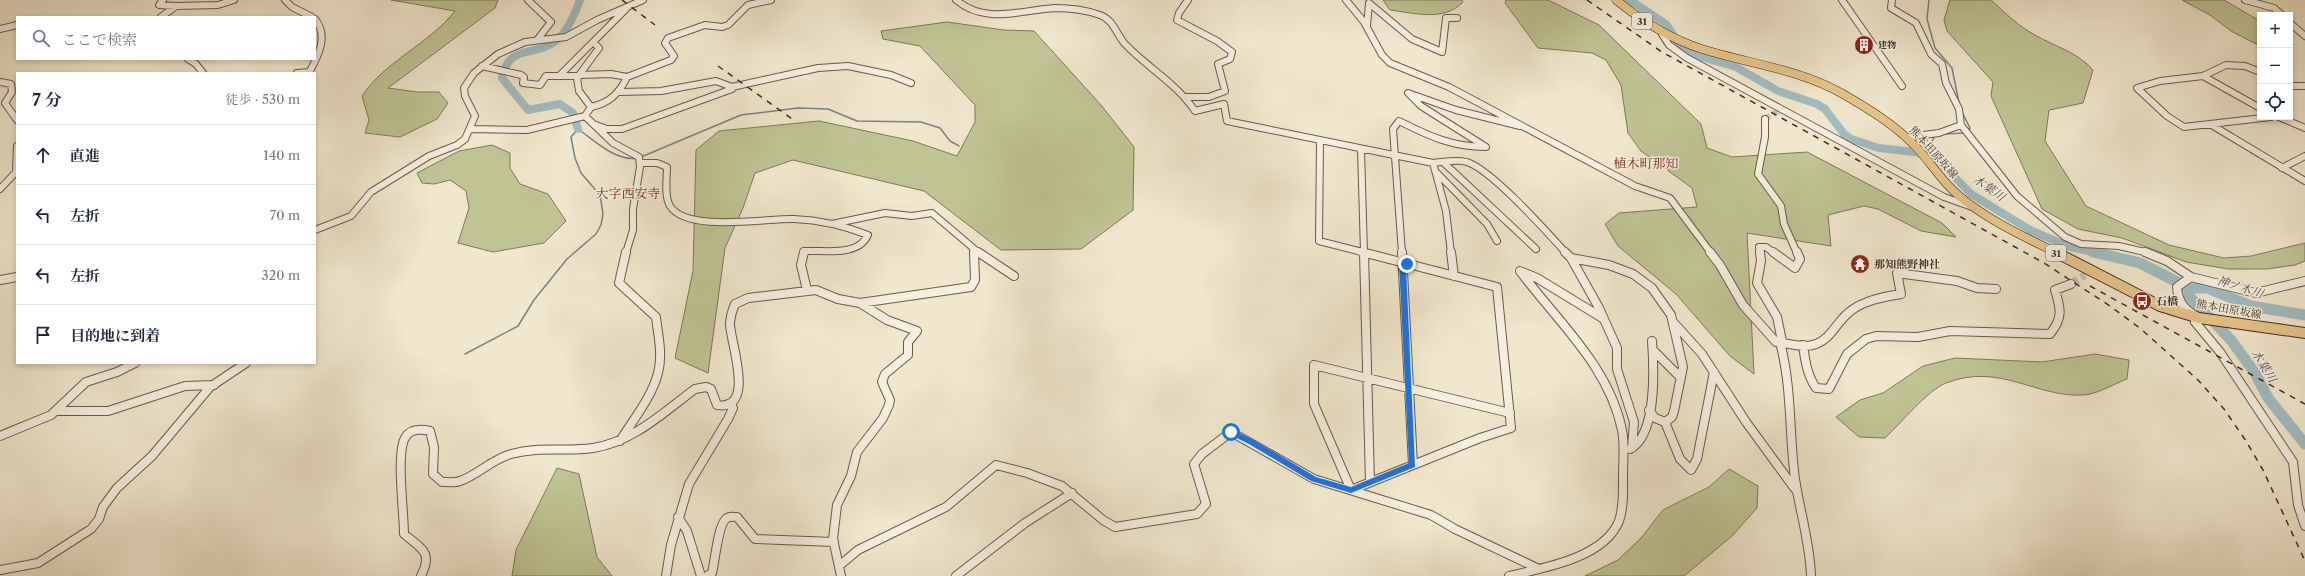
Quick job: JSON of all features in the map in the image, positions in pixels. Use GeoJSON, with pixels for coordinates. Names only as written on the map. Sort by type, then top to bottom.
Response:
{"type":"FeatureCollection","features":[{"type":"Feature","properties":{"kind":"main road","name":"熊本田原坂線"},"geometry":{"type":"LineString","coordinates":[[1616,0],[1662,34],[1716,53],[1780,68],[1816,80],[1869,110],[1907,137],[1946,184],[1975,209],[2089,273],[2160,306],[2203,319],[2305,333]]}},
{"type":"Feature","properties":{"kind":"street"},"geometry":{"type":"LineString","coordinates":[[163,0],[159,5],[218,5],[234,0]]}},
{"type":"Feature","properties":{"kind":"street"},"geometry":{"type":"LineString","coordinates":[[162,16],[182,0]]}},
{"type":"Feature","properties":{"kind":"street"},"geometry":{"type":"LineString","coordinates":[[285,0],[292,7],[310,16]]}},
{"type":"Feature","properties":{"kind":"street"},"geometry":{"type":"LineString","coordinates":[[528,0],[551,22],[537,40]]}},
{"type":"Feature","properties":{"kind":"street"},"geometry":{"type":"LineString","coordinates":[[316,230],[350,216],[371,192],[429,156],[457,145],[465,139],[471,129],[475,116],[465,96],[464,88],[470,78],[482,66],[511,47],[537,40],[566,37],[596,20],[643,0]]}},
{"type":"Feature","properties":{"kind":"street"},"geometry":{"type":"LineString","coordinates":[[482,66],[521,75],[524,77],[523,83],[540,85],[546,76],[611,74],[627,78],[671,60],[674,56],[666,43],[668,38],[678,32],[705,25],[722,27],[728,25],[748,5],[771,0]]}},
{"type":"Feature","properties":{"kind":"street"},"geometry":{"type":"LineString","coordinates":[[956,0],[967,9],[988,15],[1065,8],[1101,16],[1113,24],[1123,41],[1138,57],[1187,97],[1195,111],[1224,104],[1227,122],[1433,163],[1461,161],[1469,163],[1487,175],[1525,209],[1571,258],[1604,319],[1617,348],[1618,369],[1634,422],[1628,449],[1622,503],[1616,527],[1606,538],[1587,553],[1571,560],[1509,576]]}},
{"type":"Feature","properties":{"kind":"street"},"geometry":{"type":"LineString","coordinates":[[1187,97],[1209,97],[1225,91],[1218,64],[1230,59],[1232,52],[1177,20],[1179,12],[1188,0]]}},
{"type":"Feature","properties":{"kind":"street"},"geometry":{"type":"LineString","coordinates":[[1346,0],[1367,27],[1382,55],[1390,63],[1449,87],[1635,186],[1670,198],[1689,226],[1720,265],[1742,305],[1774,340],[1803,345],[1815,345],[1821,342],[1848,313],[1866,303],[1901,294],[1897,273],[1957,282],[1977,288],[1996,289]]}},
{"type":"Feature","properties":{"kind":"street"},"geometry":{"type":"LineString","coordinates":[[1842,0],[1863,27],[1880,57],[1902,86]]}},
{"type":"Feature","properties":{"kind":"street"},"geometry":{"type":"LineString","coordinates":[[1892,0],[1891,8],[1898,14],[1916,23],[1931,54],[1942,64],[1946,83],[1959,109],[1961,125],[1968,132],[1976,146],[2017,196],[2065,236],[2080,244],[2119,246],[2149,253],[2167,261],[2191,277],[2256,293],[2266,293],[2297,281],[2305,281]]}},
{"type":"Feature","properties":{"kind":"street"},"geometry":{"type":"LineString","coordinates":[[2245,0],[2274,8],[2279,12]]}},
{"type":"Feature","properties":{"kind":"street"},"geometry":{"type":"LineString","coordinates":[[1367,27],[1369,3],[1413,40],[1429,48],[1442,52],[1446,18],[1457,18]]}},
{"type":"Feature","properties":{"kind":"street"},"geometry":{"type":"LineString","coordinates":[[558,76],[594,43],[629,6]]}},
{"type":"Feature","properties":{"kind":"street"},"geometry":{"type":"LineString","coordinates":[[316,20],[319,22],[323,35],[321,49],[316,59]]}},
{"type":"Feature","properties":{"kind":"street"},"geometry":{"type":"LineString","coordinates":[[0,29],[16,25]]}},
{"type":"Feature","properties":{"kind":"street"},"geometry":{"type":"LineString","coordinates":[[2293,26],[2305,36]]}},
{"type":"Feature","properties":{"kind":"street"},"geometry":{"type":"LineString","coordinates":[[1662,34],[1663,38],[1674,50],[1693,61],[1944,197],[1975,209]]}},
{"type":"Feature","properties":{"kind":"street"},"geometry":{"type":"LineString","coordinates":[[591,108],[579,93],[576,84],[579,75],[599,48],[594,43]]}},
{"type":"Feature","properties":{"kind":"street"},"geometry":{"type":"LineString","coordinates":[[189,60],[202,72]]}},
{"type":"Feature","properties":{"kind":"street"},"geometry":{"type":"LineString","coordinates":[[310,72],[316,60]]}},
{"type":"Feature","properties":{"kind":"street"},"geometry":{"type":"LineString","coordinates":[[2257,71],[2245,66],[2226,65],[2203,76],[2160,81],[2137,88],[2167,116],[2184,126],[2257,118]]}},
{"type":"Feature","properties":{"kind":"street"},"geometry":{"type":"LineString","coordinates":[[620,92],[662,91],[716,81],[732,87],[818,68],[848,66],[891,75],[911,83]]}},
{"type":"Feature","properties":{"kind":"street"},"geometry":{"type":"LineString","coordinates":[[2203,76],[2257,106]]}},
{"type":"Feature","properties":{"kind":"street"},"geometry":{"type":"LineString","coordinates":[[471,129],[526,130],[586,116],[591,108],[603,105],[616,97],[627,78]]}},
{"type":"Feature","properties":{"kind":"street"},"geometry":{"type":"LineString","coordinates":[[0,82],[11,84],[12,92],[5,103],[16,119]]}},
{"type":"Feature","properties":{"kind":"street"},"geometry":{"type":"LineString","coordinates":[[2293,86],[2305,86]]}},
{"type":"Feature","properties":{"kind":"street"},"geometry":{"type":"LineString","coordinates":[[594,125],[607,129],[622,129],[732,89]]}},
{"type":"Feature","properties":{"kind":"street"},"geometry":{"type":"LineString","coordinates":[[1413,465],[1403,263],[1393,129],[1399,122],[1440,141],[1471,147],[1486,147],[1421,106],[1408,93],[1456,110],[1525,127]]}},
{"type":"Feature","properties":{"kind":"street"},"geometry":{"type":"LineString","coordinates":[[586,116],[612,143],[639,157],[640,163],[634,193],[633,230],[619,276],[619,283],[642,302],[656,317],[660,356],[658,373],[651,389],[620,441]]}},
{"type":"Feature","properties":{"kind":"street"},"geometry":{"type":"LineString","coordinates":[[1764,119],[1765,137],[1758,174],[1764,185],[1780,206],[1784,224],[1800,259],[1799,264],[1795,268],[1766,247],[1759,247],[1761,261],[1757,283],[1777,317],[1782,341],[1780,342],[1787,368],[1796,491],[1810,552],[1811,576]]}},
{"type":"Feature","properties":{"kind":"street"},"geometry":{"type":"LineString","coordinates":[[2286,120],[2305,128]]}},
{"type":"Feature","properties":{"kind":"street"},"geometry":{"type":"LineString","coordinates":[[2210,124],[2305,181]]}},
{"type":"Feature","properties":{"kind":"street"},"geometry":{"type":"LineString","coordinates":[[1907,137],[1939,133],[1961,125]]}},
{"type":"Feature","properties":{"kind":"street"},"geometry":{"type":"LineString","coordinates":[[1320,140],[1319,241],[1497,287],[1510,413],[1511,428],[1351,490]]}},
{"type":"Feature","properties":{"kind":"street"},"geometry":{"type":"LineString","coordinates":[[1361,149],[1370,482]]}},
{"type":"Feature","properties":{"kind":"street"},"geometry":{"type":"LineString","coordinates":[[2282,168],[2305,156]]}},
{"type":"Feature","properties":{"kind":"street"},"geometry":{"type":"LineString","coordinates":[[1443,162],[1536,249]]}},
{"type":"Feature","properties":{"kind":"street"},"geometry":{"type":"LineString","coordinates":[[640,163],[657,163],[667,167],[667,198],[670,207],[687,216],[712,222],[795,219],[855,229],[868,237],[857,248],[805,251],[802,254],[801,263],[807,290]]}},
{"type":"Feature","properties":{"kind":"street"},"geometry":{"type":"LineString","coordinates":[[1433,163],[1446,211],[1454,276]]}},
{"type":"Feature","properties":{"kind":"street"},"geometry":{"type":"LineString","coordinates":[[0,189],[16,172]]}},
{"type":"Feature","properties":{"kind":"street"},"geometry":{"type":"LineString","coordinates":[[1436,172],[1487,224],[1497,241]]}},
{"type":"Feature","properties":{"kind":"street"},"geometry":{"type":"LineString","coordinates":[[826,225],[885,213],[912,216],[932,213],[974,250],[1014,276]]}},
{"type":"Feature","properties":{"kind":"street"},"geometry":{"type":"LineString","coordinates":[[421,576],[427,564],[425,552],[404,534],[405,515],[402,504],[403,439],[412,431],[420,428],[430,431],[434,447],[433,474],[442,482],[460,481],[498,459],[530,449],[559,447],[593,448],[620,441],[639,431],[695,388],[706,387],[711,389],[717,405],[724,406],[737,396],[740,381],[730,325],[731,313],[735,304],[748,298],[807,290],[816,290],[838,299],[860,303],[970,287],[975,280],[974,250]]}},
{"type":"Feature","properties":{"kind":"street"},"geometry":{"type":"LineString","coordinates":[[1571,258],[1608,265],[1633,274],[1652,288],[1671,315],[1683,367],[1672,417],[1665,422]]}},
{"type":"Feature","properties":{"kind":"street"},"geometry":{"type":"LineString","coordinates":[[1604,319],[1536,278],[1520,271],[1587,354],[1611,398],[1628,449]]}},
{"type":"Feature","properties":{"kind":"street"},"geometry":{"type":"LineString","coordinates":[[0,280],[16,277]]}},
{"type":"Feature","properties":{"kind":"street"},"geometry":{"type":"LineString","coordinates":[[2191,277],[2176,286],[2178,299],[2181,306],[2203,319]]}},
{"type":"Feature","properties":{"kind":"street"},"geometry":{"type":"LineString","coordinates":[[1803,345],[1809,372],[1814,385],[1816,388],[1829,388],[1847,354],[1866,339],[1876,336],[1918,337],[1950,331],[2050,334],[2060,323],[2059,302],[2055,290],[2071,284]]}},
{"type":"Feature","properties":{"kind":"street"},"geometry":{"type":"LineString","coordinates":[[841,576],[834,542],[834,520],[837,505],[851,476],[857,452],[883,418],[889,405],[890,400],[882,382],[885,374],[908,355],[908,342],[917,331],[887,320],[860,303]]}},
{"type":"Feature","properties":{"kind":"street"},"geometry":{"type":"LineString","coordinates":[[2203,319],[2195,322],[2220,352],[2293,462],[2298,505],[2305,526]]}},
{"type":"Feature","properties":{"kind":"street"},"geometry":{"type":"LineString","coordinates":[[1674,323],[1691,340],[1796,491]]}},
{"type":"Feature","properties":{"kind":"street"},"geometry":{"type":"LineString","coordinates":[[1628,449],[1640,443],[1643,438],[1650,410],[1653,350],[1652,340]]}},
{"type":"Feature","properties":{"kind":"street"},"geometry":{"type":"LineString","coordinates":[[1653,350],[1680,377]]}},
{"type":"Feature","properties":{"kind":"street"},"geometry":{"type":"LineString","coordinates":[[0,436],[38,421],[56,411],[86,382],[117,372],[133,364]]}},
{"type":"Feature","properties":{"kind":"street"},"geometry":{"type":"LineString","coordinates":[[0,570],[38,563],[91,529],[99,519],[103,507],[117,488],[152,456],[214,385],[245,364]]}},
{"type":"Feature","properties":{"kind":"street"},"geometry":{"type":"LineString","coordinates":[[1351,490],[1314,404],[1314,365],[1510,413]]}},
{"type":"Feature","properties":{"kind":"street"},"geometry":{"type":"LineString","coordinates":[[1650,410],[1655,418],[1665,422],[1680,459],[1691,470],[1697,459],[1714,372]]}},
{"type":"Feature","properties":{"kind":"street"},"geometry":{"type":"LineString","coordinates":[[56,411],[108,411],[186,386],[214,385]]}},
{"type":"Feature","properties":{"kind":"street"},"geometry":{"type":"LineString","coordinates":[[666,576],[671,545],[678,517],[689,484],[728,419],[733,408],[731,402]]}},
{"type":"Feature","properties":{"kind":"street"},"geometry":{"type":"LineString","coordinates":[[839,566],[858,550],[946,507],[996,465],[1005,466],[1045,479],[1072,493],[1103,520],[1115,527],[1197,514],[1206,504],[1205,487],[1194,467],[1194,463],[1198,456],[1231,432],[1314,479],[1431,515],[1455,529],[1539,568]]}},
{"type":"Feature","properties":{"kind":"street"},"geometry":{"type":"LineString","coordinates":[[956,576],[1012,532],[1072,493]]}},
{"type":"Feature","properties":{"kind":"street"},"geometry":{"type":"LineString","coordinates":[[678,517],[687,531],[701,576]]}},
{"type":"Feature","properties":{"kind":"street"},"geometry":{"type":"LineString","coordinates":[[707,576],[712,573],[720,536],[725,520],[729,517],[737,517],[755,539],[834,542]]}},
{"type":"Feature","properties":{"kind":"green space"},"geometry":{"type":"Polygon","coordinates":[[[391,0],[498,0],[495,8],[388,88],[417,92],[439,92],[448,103],[437,119],[400,137],[365,133],[369,120],[362,96],[395,62],[433,33],[455,11],[391,0]]]}},
{"type":"Feature","properties":{"kind":"green space"},"geometry":{"type":"Polygon","coordinates":[[[1383,0],[1462,0],[1463,2],[1447,12],[1428,15],[1390,10],[1383,0]]]}},
{"type":"Feature","properties":{"kind":"green space"},"geometry":{"type":"Polygon","coordinates":[[[1506,0],[1548,0],[1599,25],[1701,124],[1707,148],[1732,157],[1807,152],[1942,223],[1956,237],[1921,231],[1878,209],[1864,206],[1828,215],[1831,246],[1747,233],[1754,374],[1730,356],[1676,294],[1618,246],[1605,224],[1619,213],[1697,207],[1692,188],[1641,151],[1628,133],[1621,85],[1606,60],[1592,53],[1538,48],[1505,3],[1506,0]]]}},
{"type":"Feature","properties":{"kind":"green space"},"geometry":{"type":"Polygon","coordinates":[[[1950,0],[1991,0],[2023,28],[2074,54],[2093,70],[2083,103],[2049,110],[2045,141],[2086,206],[2169,245],[2224,258],[2251,256],[2305,243],[2305,261],[2295,265],[2267,269],[2228,269],[2186,262],[2122,238],[2078,229],[2042,209],[1991,96],[1993,82],[1947,31],[1944,20],[1950,0]]]}},
{"type":"Feature","properties":{"kind":"green space"},"geometry":{"type":"Polygon","coordinates":[[[2182,0],[2224,0],[2257,19],[2257,44],[2231,31],[2210,15],[2182,0]]]}},
{"type":"Feature","properties":{"kind":"green space"},"geometry":{"type":"Polygon","coordinates":[[[947,22],[1004,30],[1034,31],[1101,105],[1134,147],[1133,210],[1081,249],[1001,250],[924,191],[793,160],[755,173],[743,208],[725,248],[708,373],[675,358],[693,271],[696,150],[719,131],[819,121],[913,141],[957,156],[975,122],[975,105],[920,46],[883,39],[881,31],[947,22]]]}},
{"type":"Feature","properties":{"kind":"green space"},"geometry":{"type":"Polygon","coordinates":[[[492,145],[510,153],[510,168],[520,184],[548,194],[566,221],[544,243],[493,252],[458,243],[469,208],[466,191],[450,180],[434,184],[422,183],[417,173],[459,151],[492,145]]]}},
{"type":"Feature","properties":{"kind":"green space"},"geometry":{"type":"Polygon","coordinates":[[[2095,354],[2129,360],[2127,379],[2100,391],[2084,395],[2050,391],[2001,378],[1984,376],[1965,378],[1946,383],[1931,392],[1885,438],[1859,437],[1836,417],[1860,400],[1883,393],[1923,366],[1955,358],[2042,362],[2095,354]]]}},
{"type":"Feature","properties":{"kind":"green space"},"geometry":{"type":"Polygon","coordinates":[[[557,468],[579,474],[597,557],[612,576],[512,576],[516,550],[557,468]]]}},
{"type":"Feature","properties":{"kind":"green space"},"geometry":{"type":"Polygon","coordinates":[[[1729,469],[1758,486],[1757,508],[1732,536],[1684,576],[1585,576],[1618,560],[1641,538],[1663,510],[1709,487],[1729,469]]]}},
{"type":"Feature","properties":{"kind":"waterway"},"geometry":{"type":"LineString","coordinates":[[578,129],[573,113],[560,104],[528,110],[502,78],[505,67],[510,60],[523,53],[546,46],[559,38],[567,29],[580,0]]}},
{"type":"Feature","properties":{"kind":"waterway","name":"木葉川"},"geometry":{"type":"LineString","coordinates":[[1621,0],[1636,4],[1666,24],[1679,44],[1691,54],[1736,67],[1778,91],[1817,104],[1825,109],[1844,134],[1851,139],[1879,148],[1915,152],[1938,160],[1971,194],[2030,230],[2067,246],[2097,253]]}},
{"type":"Feature","properties":{"kind":"waterway"},"geometry":{"type":"LineString","coordinates":[[1929,0],[1927,19],[1935,48],[1952,68],[1959,103]]}},
{"type":"Feature","properties":{"kind":"waterway"},"geometry":{"type":"LineString","coordinates":[[641,157],[741,115],[798,108],[828,109],[857,121],[921,122],[940,128],[950,141],[959,146]]}},
{"type":"Feature","properties":{"kind":"waterway"},"geometry":{"type":"LineString","coordinates":[[1962,112],[1970,128],[1968,131]]}},
{"type":"Feature","properties":{"kind":"waterway"},"geometry":{"type":"LineString","coordinates":[[465,354],[518,326],[534,300],[567,259],[596,234],[601,225],[603,214],[600,195],[581,173],[575,158],[571,137],[578,129],[606,150],[614,154],[622,157],[638,158]]}},
{"type":"Feature","properties":{"kind":"waterway"},"geometry":{"type":"LineString","coordinates":[[1945,134],[1965,133]]}},
{"type":"Feature","properties":{"kind":"waterway"},"geometry":{"type":"LineString","coordinates":[[1925,154],[1935,136]]}},
{"type":"Feature","properties":{"kind":"waterway","name":"木葉川"},"geometry":{"type":"LineString","coordinates":[[2093,252],[2140,263],[2189,288]]}},
{"type":"Feature","properties":{"kind":"waterway","name":"神ノ木川"},"geometry":{"type":"LineString","coordinates":[[2189,288],[2207,288],[2251,306],[2305,315]]}},
{"type":"Feature","properties":{"kind":"waterway","name":"木葉川"},"geometry":{"type":"LineString","coordinates":[[2189,288],[2189,296],[2231,340],[2255,373],[2268,398],[2305,444]]}},
{"type":"Feature","properties":{"kind":"tunnel"},"geometry":{"type":"LineString","coordinates":[[1765,119],[1780,110]]}},
{"type":"Feature","properties":{"kind":"tunnel"},"geometry":{"type":"LineString","coordinates":[[2071,284],[2085,275]]}},
{"type":"Feature","properties":{"kind":"railway"},"geometry":{"type":"LineString","coordinates":[[622,0],[655,25]]}},
{"type":"Feature","properties":{"kind":"railway"},"geometry":{"type":"LineString","coordinates":[[1587,0],[1662,52],[2044,263],[2110,306],[2141,329],[2198,380],[2224,409],[2246,441],[2263,470],[2305,561]]}},
{"type":"Feature","properties":{"kind":"railway"},"geometry":{"type":"LineString","coordinates":[[718,66],[795,121]]}},
{"type":"Feature","properties":{"kind":"railway"},"geometry":{"type":"LineString","coordinates":[[2090,286],[2305,404]]}},
{"type":"Feature","properties":{"kind":"place","name":"建物"},"geometry":{"type":"Point","coordinates":[1864,45]}},
{"type":"Feature","properties":{"kind":"place","name":"那知熊野神社"},"geometry":{"type":"Point","coordinates":[1860,264]}},
{"type":"Feature","properties":{"kind":"place","name":"石橋"},"geometry":{"type":"Point","coordinates":[2142,301]}},
{"type":"Feature","properties":{"kind":"district","name":"植木町那知"},"geometry":{"type":"Point","coordinates":[1646,163]}},
{"type":"Feature","properties":{"kind":"district","name":"大字西安寺"},"geometry":{"type":"Point","coordinates":[628,193]}},
{"type":"Feature","properties":{"kind":"route"},"geometry":{"type":"LineString","coordinates":[[1231,432],[1314,479],[1351,490],[1413,465],[1403,263],[1407,264]]}}]}
